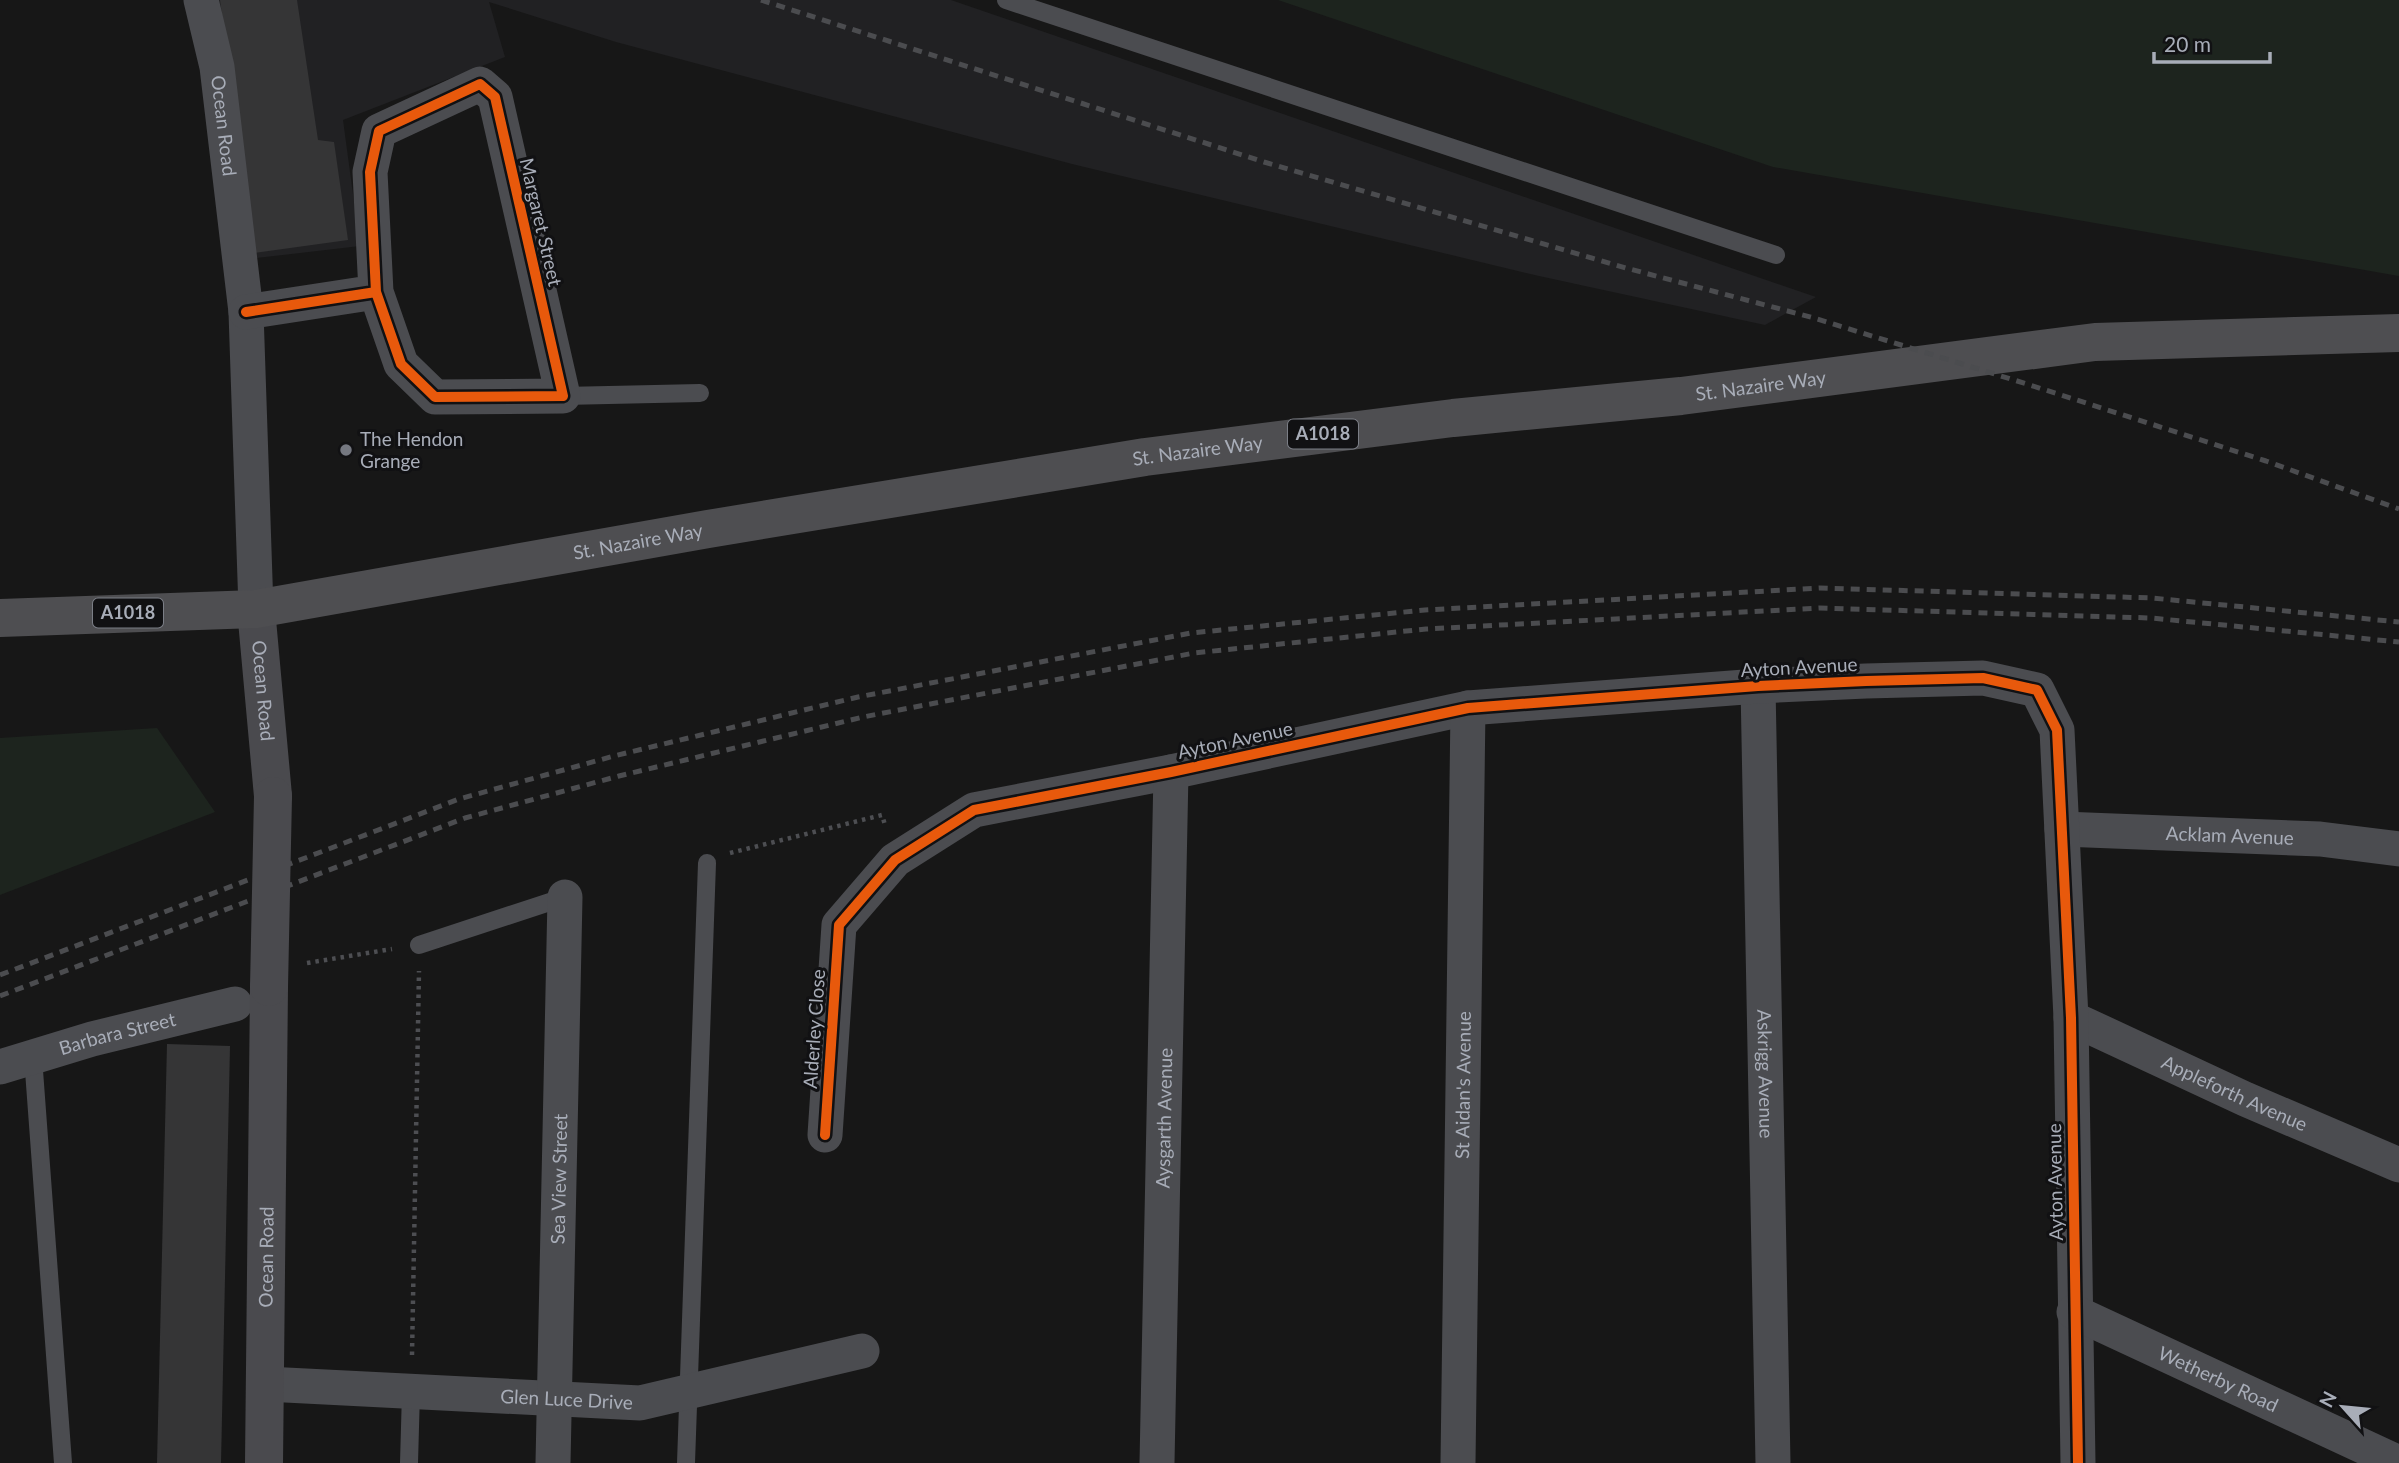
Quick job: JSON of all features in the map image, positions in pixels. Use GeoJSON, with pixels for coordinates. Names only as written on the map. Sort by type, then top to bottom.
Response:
{"type":"FeatureCollection","features":[{"type":"Feature","properties":{"kind":"highway","name":"St. Nazaire Way"},"geometry":{"type":"LineString","coordinates":[[256,608],[708,529],[1158,456],[1453,418],[1681,396],[2095,342],[2399,333]]}},
{"type":"Feature","properties":{"kind":"highway","name":"A1018"},"geometry":{"type":"LineString","coordinates":[[0,618],[256,608]]}},
{"type":"Feature","properties":{"kind":"main road","name":"Ocean Road"},"geometry":{"type":"LineString","coordinates":[[256,608],[273,796],[258,995],[266,1384],[264,1463]]}},
{"type":"Feature","properties":{"kind":"street","name":"Ocean Road"},"geometry":{"type":"LineString","coordinates":[[201,0],[218,67],[246,312],[256,608]]}},
{"type":"Feature","properties":{"kind":"street","name":"Margaret Street"},"geometry":{"type":"LineString","coordinates":[[480,84],[495,97],[563,396],[435,397],[401,364],[376,292],[370,172],[379,131],[480,84]]}},
{"type":"Feature","properties":{"kind":"street"},"geometry":{"type":"LineString","coordinates":[[246,312],[376,292]]}},
{"type":"Feature","properties":{"kind":"street","name":"Ayton Avenue"},"geometry":{"type":"LineString","coordinates":[[839,925],[895,860],[974,810],[1171,772],[1468,708],[1758,686],[1983,678],[2037,690],[2057,730],[2071,1018],[2078,1463]]}},
{"type":"Feature","properties":{"kind":"street","name":"Askrigg Avenue"},"geometry":{"type":"LineString","coordinates":[[1758,686],[1773,1463]]}},
{"type":"Feature","properties":{"kind":"street","name":"St Aidan's Avenue"},"geometry":{"type":"LineString","coordinates":[[1458,1463],[1468,708]]}},
{"type":"Feature","properties":{"kind":"street","name":"Aysgarth Avenue"},"geometry":{"type":"LineString","coordinates":[[1157,1463],[1171,772]]}},
{"type":"Feature","properties":{"kind":"street","name":"Acklam Avenue"},"geometry":{"type":"LineString","coordinates":[[2062,829],[2320,839],[2399,849]]}},
{"type":"Feature","properties":{"kind":"street","name":"Sea View Street"},"geometry":{"type":"LineString","coordinates":[[553,1463],[565,897]]}},
{"type":"Feature","properties":{"kind":"street","name":"Alderley Close"},"geometry":{"type":"LineString","coordinates":[[825,1135],[839,925]]}},
{"type":"Feature","properties":{"kind":"street","name":"Barbara Street"},"geometry":{"type":"LineString","coordinates":[[16,1062],[258,995]]}},
{"type":"Feature","properties":{"kind":"street","name":"Appleforth Avenue"},"geometry":{"type":"LineString","coordinates":[[2071,1018],[2245,1099],[2399,1165]]}},
{"type":"Feature","properties":{"kind":"street","name":"Wetherby Road"},"geometry":{"type":"LineString","coordinates":[[2074,1312],[2379,1458]]}},
{"type":"Feature","properties":{"kind":"street","name":"Glen Luce Drive"},"geometry":{"type":"LineString","coordinates":[[266,1384],[640,1403],[862,1351]]}},
{"type":"Feature","properties":{"kind":"lane"},"geometry":{"type":"LineString","coordinates":[[1006,0],[1776,255]]}},
{"type":"Feature","properties":{"kind":"lane"},"geometry":{"type":"LineString","coordinates":[[563,396],[700,393]]}},
{"type":"Feature","properties":{"kind":"lane"},"geometry":{"type":"LineString","coordinates":[[686,1463],[707,863]]}},
{"type":"Feature","properties":{"kind":"lane"},"geometry":{"type":"LineString","coordinates":[[419,945],[565,897]]}},
{"type":"Feature","properties":{"kind":"lane"},"geometry":{"type":"LineString","coordinates":[[16,1062],[63,1463]]}},
{"type":"Feature","properties":{"kind":"lane"},"geometry":{"type":"LineString","coordinates":[[410,1463],[411,1392]]}},
{"type":"Feature","properties":{"kind":"path"},"geometry":{"type":"LineString","coordinates":[[707,863],[722,855],[882,815],[895,860]]}},
{"type":"Feature","properties":{"kind":"path"},"geometry":{"type":"LineString","coordinates":[[258,995],[303,963],[419,945],[411,1392]]}},
{"type":"Feature","properties":{"kind":"shaded area"},"geometry":{"type":"Polygon","coordinates":[[[201,0],[951,0],[1816,297],[1765,325],[1539,276],[1072,164],[616,42],[489,2],[505,57],[343,120],[360,246],[240,260],[201,0]]]}},
{"type":"Feature","properties":{"kind":"shaded area"},"geometry":{"type":"Polygon","coordinates":[[[1278,0],[2399,0],[2399,276],[1773,167],[1278,0]]]}},
{"type":"Feature","properties":{"kind":"shaded area"},"geometry":{"type":"Polygon","coordinates":[[[157,728],[215,812],[0,895],[0,738],[157,728]]]}},
{"type":"Feature","properties":{"kind":"building"},"geometry":{"type":"Polygon","coordinates":[[[220,0],[297,0],[318,140],[334,142],[348,240],[254,253],[220,0]]]}},
{"type":"Feature","properties":{"kind":"building"},"geometry":{"type":"Polygon","coordinates":[[[167,1044],[230,1046],[221,1463],[157,1463],[167,1044]]]}},
{"type":"Feature","properties":{"kind":"railway"},"geometry":{"type":"LineString","coordinates":[[761,0],[1264,162],[1626,268],[1814,318],[2030,385],[2266,461],[2399,509]]}},
{"type":"Feature","properties":{"kind":"railway"},"geometry":{"type":"LineString","coordinates":[[0,975],[459,799],[614,756],[858,697],[1191,633],[1425,610],[1820,588],[2152,598],[2399,622]]}},
{"type":"Feature","properties":{"kind":"railway"},"geometry":{"type":"LineString","coordinates":[[0,996],[465,818],[619,776],[863,717],[1194,653],[1426,629],[1820,608],[2151,618],[2399,642]]}},
{"type":"Feature","properties":{"kind":"cycle path"},"geometry":{"type":"LineString","coordinates":[[246,312],[376,292],[370,172],[379,131],[480,84],[495,97],[563,396],[435,397],[401,364],[376,292]]}},
{"type":"Feature","properties":{"kind":"cycle path"},"geometry":{"type":"LineString","coordinates":[[825,1135],[839,925],[895,860],[974,810],[1171,772],[1468,708],[1758,686],[1866,681],[1983,678],[2037,690],[2057,730],[2071,1018],[2078,1463]]}},
{"type":"Feature","properties":{"kind":"place","name":"The Hendon Grange"},"geometry":{"type":"Point","coordinates":[346,450]}}]}
